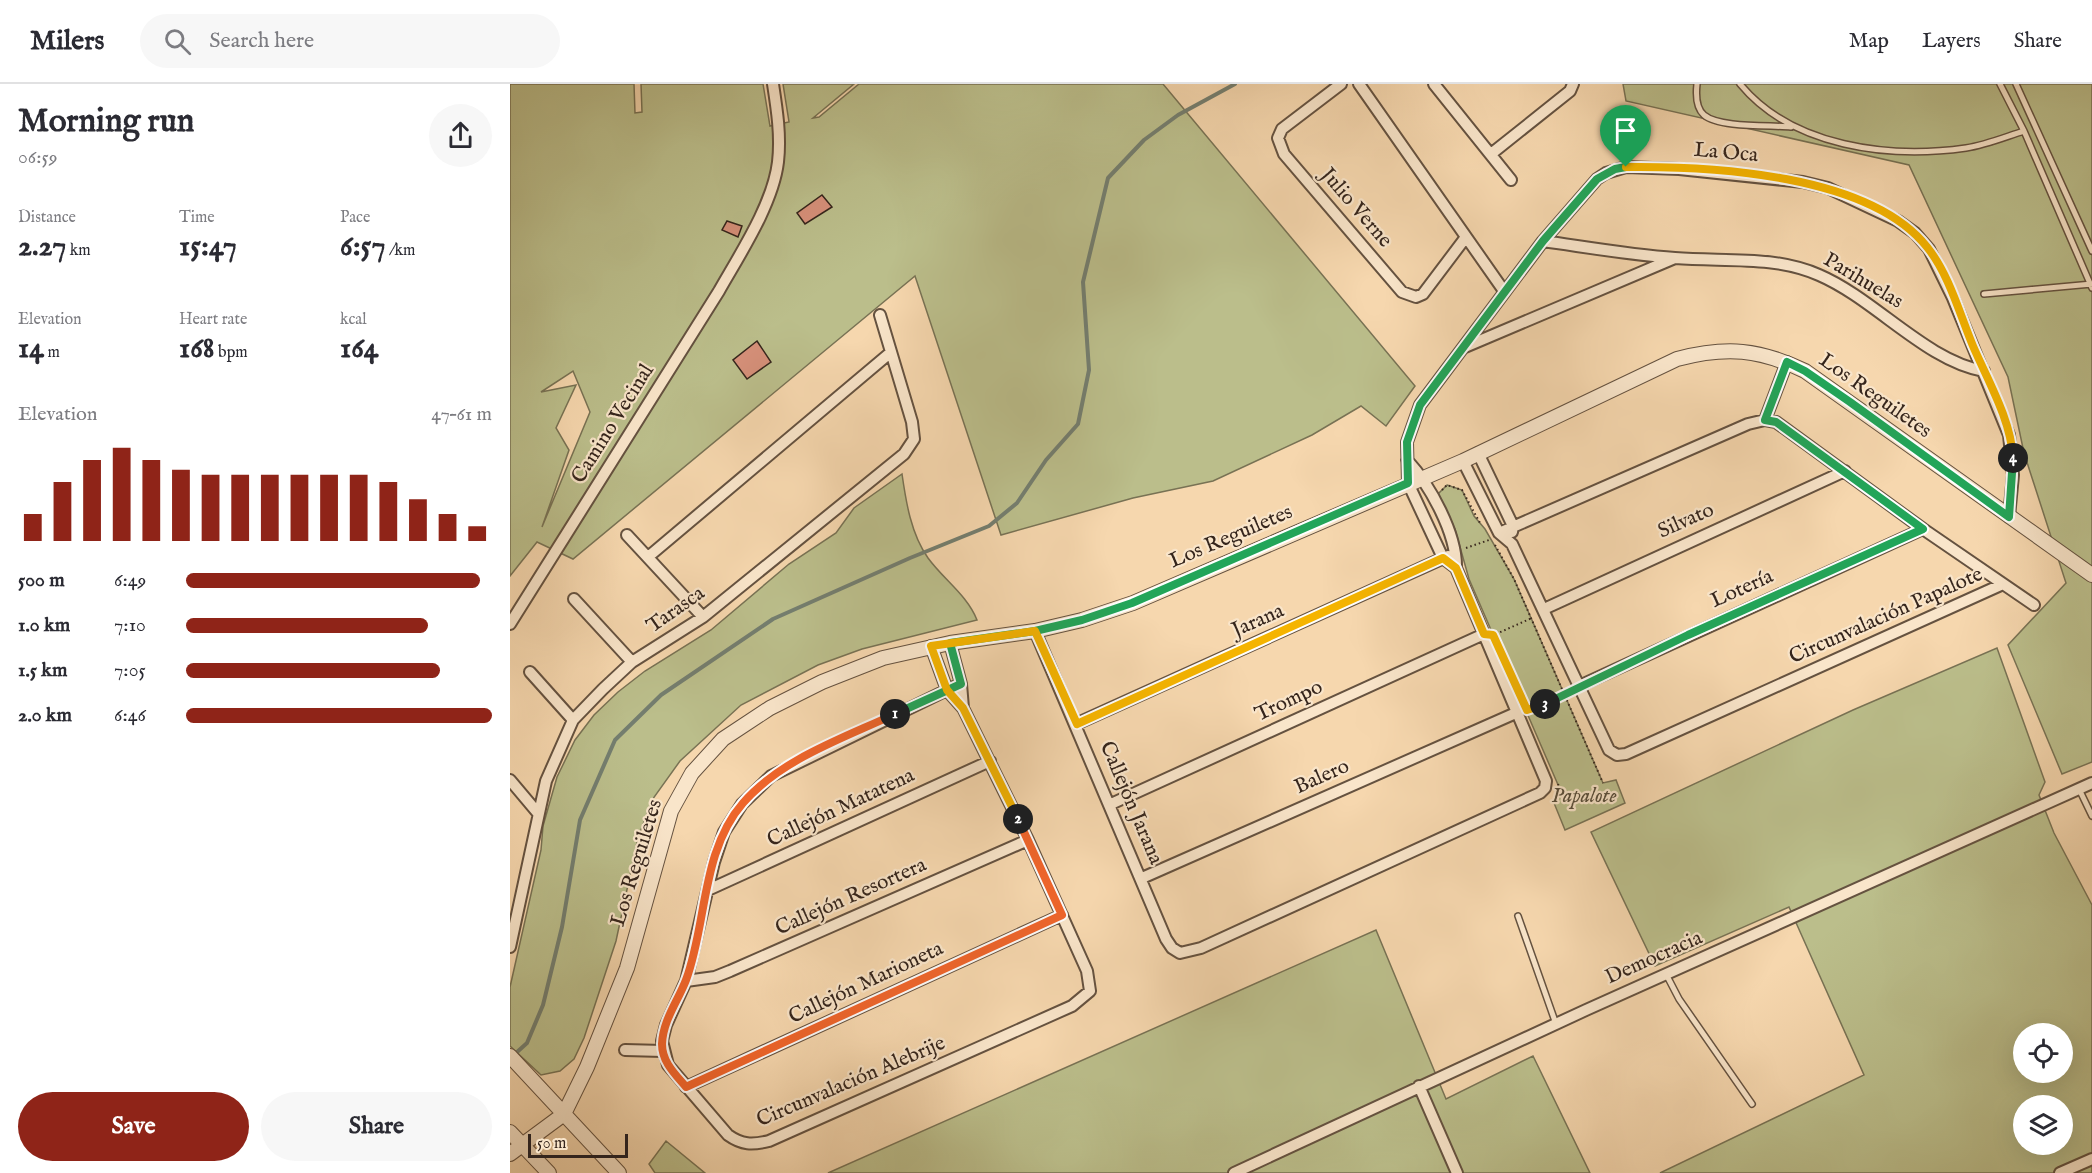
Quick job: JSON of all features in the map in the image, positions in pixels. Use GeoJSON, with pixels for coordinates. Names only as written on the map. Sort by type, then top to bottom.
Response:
{"type":"FeatureCollection","features":[{"type":"Feature","properties":{"kind":"street","name":"Camino Vecinal"},"geometry":{"type":"LineString","coordinates":[[510,624],[714,301],[746,243],[771,189],[777,165],[779,129],[773,84]]}},
{"type":"Feature","properties":{"kind":"street","name":"Julio Verne"},"geometry":{"type":"LineString","coordinates":[[1341,84],[1282,129],[1278,138],[1284,154],[1402,292],[1409,296],[1423,294],[1466,237]]}},
{"type":"Feature","properties":{"kind":"street"},"geometry":{"type":"LineString","coordinates":[[1359,84],[1504,291]]}},
{"type":"Feature","properties":{"kind":"street"},"geometry":{"type":"LineString","coordinates":[[1434,84],[1511,180]]}},
{"type":"Feature","properties":{"kind":"street"},"geometry":{"type":"LineString","coordinates":[[1491,154],[1570,91],[1572,84]]}},
{"type":"Feature","properties":{"kind":"street","name":"La Oca"},"geometry":{"type":"LineString","coordinates":[[1408,483],[1407,442],[1420,405],[1504,291],[1543,241],[1597,179],[1615,169],[1642,167],[1773,177],[1828,188],[1898,221],[1915,233],[1929,249],[1984,371],[2009,435],[2013,454],[2009,517]]}},
{"type":"Feature","properties":{"kind":"street","name":"Parihuelas"},"geometry":{"type":"LineString","coordinates":[[1543,241],[1675,258],[1759,261],[1794,266],[1819,274],[1863,300],[1956,363],[1984,371]]}},
{"type":"Feature","properties":{"kind":"street","name":"Parihuelas"},"geometry":{"type":"LineString","coordinates":[[1463,348],[1675,258]]}},
{"type":"Feature","properties":{"kind":"street","name":"Tarasca"},"geometry":{"type":"LineString","coordinates":[[510,947],[514,905],[537,812],[546,781],[573,720],[632,662],[703,617],[904,453],[914,439],[912,422],[880,315]]}},
{"type":"Feature","properties":{"kind":"street","name":"Los Reguiletes"},"geometry":{"type":"LineString","coordinates":[[564,1114],[587,1067],[627,968],[659,847],[671,811],[692,773],[723,739],[770,708],[822,682],[873,662],[931,646],[1035,631],[1082,620],[1132,603],[1463,461],[1677,359],[1707,352],[1735,351],[1773,356],[1805,371],[2092,575]]}},
{"type":"Feature","properties":{"kind":"street"},"geometry":{"type":"LineString","coordinates":[[648,557],[890,353]]}},
{"type":"Feature","properties":{"kind":"street"},"geometry":{"type":"LineString","coordinates":[[1463,461],[1495,536],[1513,526],[1748,424],[1765,420],[1787,362]]}},
{"type":"Feature","properties":{"kind":"street","name":"Circunvalación Papalote"},"geometry":{"type":"LineString","coordinates":[[1765,420],[1776,422],[2003,585]]}},
{"type":"Feature","properties":{"kind":"street"},"geometry":{"type":"LineString","coordinates":[[1478,453],[1513,526]]}},
{"type":"Feature","properties":{"kind":"street"},"geometry":{"type":"LineString","coordinates":[[1407,460],[1423,477],[1456,552],[1456,568],[1518,712]]}},
{"type":"Feature","properties":{"kind":"street","name":"Silvato"},"geometry":{"type":"LineString","coordinates":[[1544,609],[1845,471]]}},
{"type":"Feature","properties":{"kind":"street"},"geometry":{"type":"LineString","coordinates":[[1408,483],[1443,558],[1456,568]]}},
{"type":"Feature","properties":{"kind":"street","name":"Circunvalación Papalote"},"geometry":{"type":"LineString","coordinates":[[1513,526],[1512,544],[1544,609],[1577,687],[1609,750],[1617,755],[1626,754],[2003,585]]}},
{"type":"Feature","properties":{"kind":"street","name":"Lotería"},"geometry":{"type":"LineString","coordinates":[[1577,687],[1923,529]]}},
{"type":"Feature","properties":{"kind":"street"},"geometry":{"type":"LineString","coordinates":[[627,535],[703,617]]}},
{"type":"Feature","properties":{"kind":"street","name":"Circunvalación Papalote"},"geometry":{"type":"LineString","coordinates":[[1495,536],[1512,544]]}},
{"type":"Feature","properties":{"kind":"street","name":"Jarana"},"geometry":{"type":"LineString","coordinates":[[1077,724],[1456,552]]}},
{"type":"Feature","properties":{"kind":"street"},"geometry":{"type":"LineString","coordinates":[[2003,585],[2034,605]]}},
{"type":"Feature","properties":{"kind":"street"},"geometry":{"type":"LineString","coordinates":[[574,598],[632,662]]}},
{"type":"Feature","properties":{"kind":"street","name":"Callejón Jarana"},"geometry":{"type":"LineString","coordinates":[[1035,631],[1077,724],[1166,939],[1172,948],[1180,953],[1201,948],[1540,793],[1545,788],[1546,781],[1518,712]]}},
{"type":"Feature","properties":{"kind":"street","name":"Trompo"},"geometry":{"type":"LineString","coordinates":[[1111,804],[1484,634]]}},
{"type":"Feature","properties":{"kind":"street","name":"Circunvalación Alebrije"},"geometry":{"type":"LineString","coordinates":[[950,643],[961,684],[963,708]]}},
{"type":"Feature","properties":{"kind":"street"},"geometry":{"type":"LineString","coordinates":[[931,646],[947,690]]}},
{"type":"Feature","properties":{"kind":"street"},"geometry":{"type":"LineString","coordinates":[[530,672],[573,720]]}},
{"type":"Feature","properties":{"kind":"street"},"geometry":{"type":"LineString","coordinates":[[625,1050],[663,1052],[666,1025],[686,981],[724,832],[742,804],[771,776],[961,684]]}},
{"type":"Feature","properties":{"kind":"street","name":"Circunvalación Alebrije"},"geometry":{"type":"LineString","coordinates":[[663,1052],[668,1065],[728,1135],[738,1142],[751,1145],[769,1142],[1072,1006],[1090,991],[1090,981],[1028,840],[963,708],[947,690]]}},
{"type":"Feature","properties":{"kind":"street","name":"Balero"},"geometry":{"type":"LineString","coordinates":[[1142,878],[1518,712]]}},
{"type":"Feature","properties":{"kind":"street","name":"Callejón Matatena"},"geometry":{"type":"LineString","coordinates":[[708,890],[990,761]]}},
{"type":"Feature","properties":{"kind":"street"},"geometry":{"type":"LineString","coordinates":[[510,780],[537,812]]}},
{"type":"Feature","properties":{"kind":"street","name":"Democracia"},"geometry":{"type":"LineString","coordinates":[[1234,1173],[1419,1086],[2092,783]]}},
{"type":"Feature","properties":{"kind":"street","name":"Callejón Resortera"},"geometry":{"type":"LineString","coordinates":[[686,981],[715,977],[730,971],[1028,840]]}},
{"type":"Feature","properties":{"kind":"street","name":"Callejón Marioneta"},"geometry":{"type":"LineString","coordinates":[[686,1087],[1062,915]]}},
{"type":"Feature","properties":{"kind":"street"},"geometry":{"type":"LineString","coordinates":[[510,1056],[619,1173]]}},
{"type":"Feature","properties":{"kind":"street"},"geometry":{"type":"LineString","coordinates":[[1419,1086],[1457,1173]]}},
{"type":"Feature","properties":{"kind":"street"},"geometry":{"type":"LineString","coordinates":[[510,1154],[564,1114]]}},
{"type":"Feature","properties":{"kind":"street"},"geometry":{"type":"LineString","coordinates":[[510,1132],[549,1173]]}},
{"type":"Feature","properties":{"kind":"street"},"geometry":{"type":"LineString","coordinates":[[2060,1173],[2092,1160]]}},
{"type":"Feature","properties":{"kind":"lane"},"geometry":{"type":"LineString","coordinates":[[1697,84],[1698,105],[1704,115],[1721,122],[1793,127]]}},
{"type":"Feature","properties":{"kind":"lane"},"geometry":{"type":"LineString","coordinates":[[1740,84],[1767,111],[1793,127],[1829,141],[1910,151],[1970,147],[2024,131]]}},
{"type":"Feature","properties":{"kind":"lane"},"geometry":{"type":"LineString","coordinates":[[1984,294],[2091,285],[2024,131],[2000,84]]}},
{"type":"Feature","properties":{"kind":"lane"},"geometry":{"type":"LineString","coordinates":[[2016,84],[2092,251]]}},
{"type":"Feature","properties":{"kind":"lane"},"geometry":{"type":"LineString","coordinates":[[2079,789],[2092,816]]}},
{"type":"Feature","properties":{"kind":"lane"},"geometry":{"type":"LineString","coordinates":[[1518,916],[1556,1024]]}},
{"type":"Feature","properties":{"kind":"lane"},"geometry":{"type":"LineString","coordinates":[[1666,974],[1679,999],[1752,1104]]}},
{"type":"Feature","properties":{"kind":"path"},"geometry":{"type":"LineString","coordinates":[[1438,494],[1447,485],[1462,490],[1474,516],[1495,536],[1603,783]]}},
{"type":"Feature","properties":{"kind":"path"},"geometry":{"type":"LineString","coordinates":[[1456,552],[1495,536]]}},
{"type":"Feature","properties":{"kind":"path"},"geometry":{"type":"LineString","coordinates":[[1484,634],[1493,635],[1531,619],[1544,609]]}},
{"type":"Feature","properties":{"kind":"path"},"geometry":{"type":"LineString","coordinates":[[1518,712],[1565,696],[1577,687]]}},
{"type":"Feature","properties":{"kind":"path"},"geometry":{"type":"LineString","coordinates":[[1558,784],[1562,795]]}},
{"type":"Feature","properties":{"kind":"green space"},"geometry":{"type":"Polygon","coordinates":[[[510,84],[634,84],[635,113],[642,112],[641,84],[763,84],[770,126],[789,122],[783,84],[854,84],[813,118],[819,117],[859,84],[1163,84],[1415,386],[1386,426],[1361,406],[1312,435],[1213,481],[1133,498],[1001,535],[915,276],[573,559],[537,542],[510,576],[510,84]],[[573,371],[541,392],[576,385],[556,428],[569,450],[542,527],[590,412],[573,371]]]}},
{"type":"Feature","properties":{"kind":"green space"},"geometry":{"type":"Polygon","coordinates":[[[1623,84],[2092,84],[2092,762],[2062,774],[2008,645],[2066,583],[2024,453],[2008,377],[1909,165],[1626,101],[1623,84]]]}},
{"type":"Feature","properties":{"kind":"green space"},"geometry":{"type":"Polygon","coordinates":[[[902,474],[910,518],[922,549],[934,566],[961,595],[977,620],[862,649],[818,665],[741,705],[680,761],[652,800],[638,838],[616,941],[584,1038],[574,1059],[560,1071],[541,1075],[510,1046],[510,987],[541,850],[543,826],[557,777],[575,740],[594,715],[618,692],[645,671],[711,630],[789,564],[836,533],[854,508],[902,474]]]}},
{"type":"Feature","properties":{"kind":"green space","name":"Papalote"},"geometry":{"type":"Polygon","coordinates":[[[1447,485],[1462,490],[1474,516],[1485,529],[1514,579],[1603,783],[1616,780],[1625,803],[1565,830],[1554,803],[1562,794],[1469,579],[1455,529],[1438,494],[1447,485]]]}},
{"type":"Feature","properties":{"kind":"green space"},"geometry":{"type":"Polygon","coordinates":[[[1997,648],[2045,782],[2039,795],[2054,833],[2092,905],[2092,1173],[1660,1173],[1864,1075],[1789,907],[1655,966],[1591,832],[1853,710],[1997,648]]]}},
{"type":"Feature","properties":{"kind":"green space"},"geometry":{"type":"Polygon","coordinates":[[[1376,930],[1446,1099],[1533,1056],[1590,1173],[828,1173],[1376,930]]]}},
{"type":"Feature","properties":{"kind":"green space"},"geometry":{"type":"Polygon","coordinates":[[[666,1141],[705,1173],[655,1173],[649,1164],[666,1141]]]}},
{"type":"Feature","properties":{"kind":"building"},"geometry":{"type":"Polygon","coordinates":[[[822,195],[832,207],[805,224],[797,213],[822,195]]]}},
{"type":"Feature","properties":{"kind":"building"},"geometry":{"type":"Polygon","coordinates":[[[727,221],[742,226],[738,237],[722,230],[727,221]]]}},
{"type":"Feature","properties":{"kind":"building"},"geometry":{"type":"Polygon","coordinates":[[[757,341],[771,362],[747,379],[733,360],[757,341]]]}},
{"type":"Feature","properties":{"kind":"waterway"},"geometry":{"type":"LineString","coordinates":[[516,1053],[527,1043],[543,1005],[562,927],[580,820],[615,740],[661,695],[773,619],[910,558],[989,526],[1017,503],[1046,460],[1078,424],[1089,370],[1083,282],[1108,178],[1144,140],[1178,115],[1235,84]]}},
{"type":"Feature","properties":{"kind":"route"},"geometry":{"type":"LineString","coordinates":[[1626,167],[1615,169],[1597,179],[1543,241],[1420,405],[1407,442],[1408,483],[1132,603],[1082,620],[1035,631],[950,643],[961,684],[947,690],[823,748],[771,776],[742,804],[724,832],[714,862],[686,981],[672,1009],[662,1041],[668,1065],[686,1087],[1062,915],[963,708],[947,690],[931,646],[950,643],[1035,631],[1077,724],[1443,558],[1456,568],[1484,634],[1493,635],[1527,710],[1565,696],[1577,687],[1744,609],[1923,529],[1776,422],[1765,420],[1787,362],[1805,371],[1850,402],[2009,517],[2013,475],[2013,454],[2009,435],[1953,298],[1929,249],[1915,233],[1898,221],[1865,204],[1828,188],[1803,182],[1773,177],[1679,169],[1626,167]]}}]}
